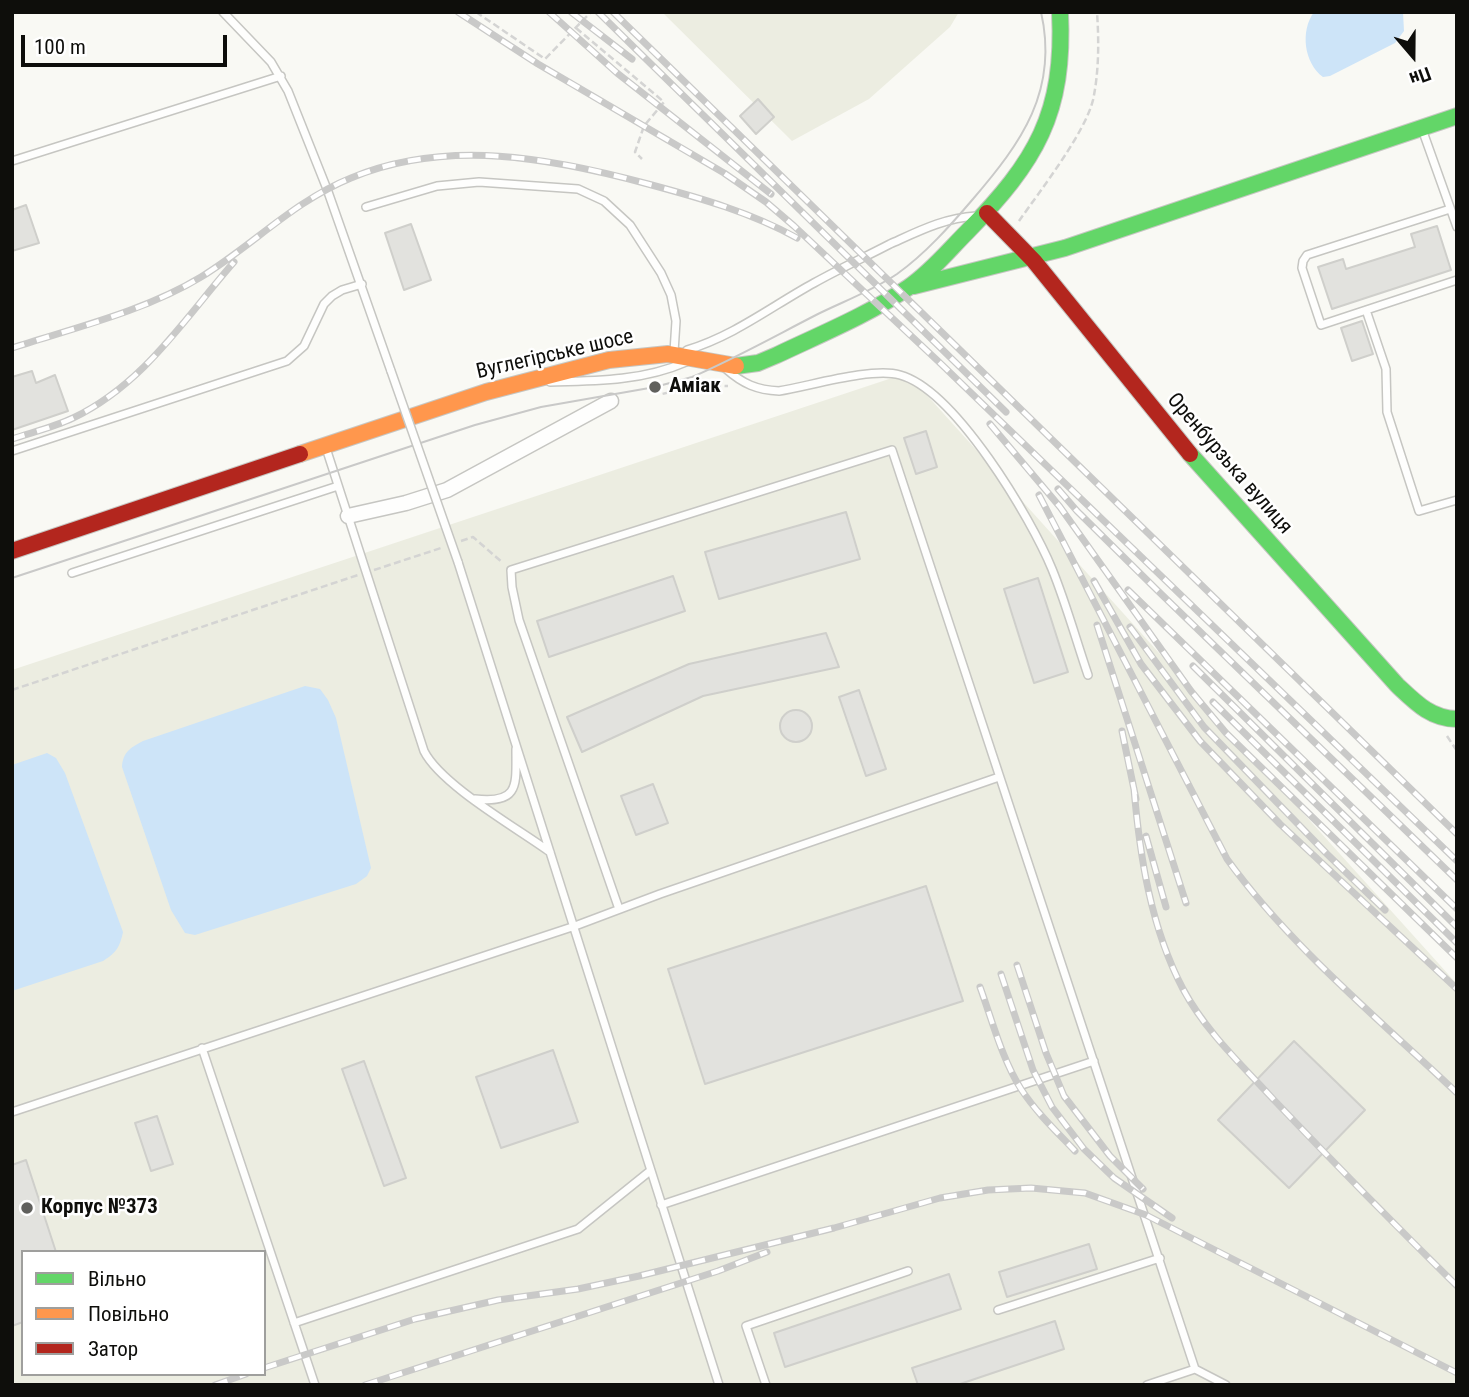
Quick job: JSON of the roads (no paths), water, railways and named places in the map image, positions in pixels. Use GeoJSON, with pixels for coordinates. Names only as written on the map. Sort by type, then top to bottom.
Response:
{"type":"FeatureCollection","features":[{"type":"Feature","properties":{"kind":"street","name":"Вуглегірське шосе"},"geometry":{"type":"LineString","coordinates":[[12,551],[528,380],[601,362],[649,354],[674,354],[741,366],[762,361],[857,316],[923,276],[986,214],[1033,152],[1055,104],[1063,61],[1060,12]]}},
{"type":"Feature","properties":{"kind":"street"},"geometry":{"type":"LineString","coordinates":[[910,286],[1032,258],[1457,116]]}},
{"type":"Feature","properties":{"kind":"street","name":"Оренбурзька вулиця"},"geometry":{"type":"LineString","coordinates":[[986,214],[1032,258],[1188,452],[1397,685],[1434,715],[1450,720],[1457,719]]}},
{"type":"Feature","properties":{"kind":"street"},"geometry":{"type":"LineString","coordinates":[[348,516],[406,503],[447,490],[611,401]]}},
{"type":"Feature","properties":{"kind":"lane"},"geometry":{"type":"LineString","coordinates":[[223,12],[281,76],[362,284],[458,562],[719,1385]]}},
{"type":"Feature","properties":{"kind":"lane"},"geometry":{"type":"LineString","coordinates":[[12,161],[281,76]]}},
{"type":"Feature","properties":{"kind":"lane"},"geometry":{"type":"LineString","coordinates":[[1422,128],[1457,227]]}},
{"type":"Feature","properties":{"kind":"lane"},"geometry":{"type":"LineString","coordinates":[[366,207],[437,186],[479,182],[578,189],[604,201],[630,225],[662,273],[671,295],[676,321],[674,354],[705,345],[734,331],[815,282],[920,230],[958,217],[986,214]]}},
{"type":"Feature","properties":{"kind":"lane"},"geometry":{"type":"LineString","coordinates":[[1450,209],[1307,255],[1302,268],[1321,325],[1457,280]]}},
{"type":"Feature","properties":{"kind":"lane"},"geometry":{"type":"LineString","coordinates":[[12,451],[287,361],[304,346],[324,304],[342,290],[362,284]]}},
{"type":"Feature","properties":{"kind":"lane"},"geometry":{"type":"LineString","coordinates":[[1366,310],[1386,369],[1387,412],[1419,511],[1457,500]]}},
{"type":"Feature","properties":{"kind":"lane"},"geometry":{"type":"LineString","coordinates":[[528,380],[594,382],[617,379],[661,370],[695,357]]}},
{"type":"Feature","properties":{"kind":"lane"},"geometry":{"type":"LineString","coordinates":[[720,364],[751,387],[779,391],[886,373],[904,376],[919,383],[951,411],[986,454],[1031,528],[1052,569],[1088,675]]}},
{"type":"Feature","properties":{"kind":"lane"},"geometry":{"type":"LineString","coordinates":[[325,446],[430,763],[475,799],[551,852]]}},
{"type":"Feature","properties":{"kind":"lane"},"geometry":{"type":"LineString","coordinates":[[619,909],[519,621],[511,570],[892,450],[1195,1369],[1226,1385]]}},
{"type":"Feature","properties":{"kind":"lane"},"geometry":{"type":"LineString","coordinates":[[72,573],[338,486]]}},
{"type":"Feature","properties":{"kind":"lane"},"geometry":{"type":"LineString","coordinates":[[475,799],[493,801],[502,799],[511,792],[516,778],[516,742]]}},
{"type":"Feature","properties":{"kind":"lane"},"geometry":{"type":"LineString","coordinates":[[12,1112],[575,926],[999,777]]}},
{"type":"Feature","properties":{"kind":"lane"},"geometry":{"type":"LineString","coordinates":[[202,1048],[315,1385]]}},
{"type":"Feature","properties":{"kind":"lane"},"geometry":{"type":"LineString","coordinates":[[661,1205],[1094,1061]]}},
{"type":"Feature","properties":{"kind":"lane"},"geometry":{"type":"LineString","coordinates":[[294,1324],[578,1229],[650,1171]]}},
{"type":"Feature","properties":{"kind":"lane"},"geometry":{"type":"LineString","coordinates":[[999,1310],[1160,1258]]}},
{"type":"Feature","properties":{"kind":"lane"},"geometry":{"type":"LineString","coordinates":[[765,1385],[746,1326],[908,1271]]}},
{"type":"Feature","properties":{"kind":"lane"},"geometry":{"type":"LineString","coordinates":[[1147,1385],[1195,1369]]}},
{"type":"Feature","properties":{"kind":"water"},"geometry":{"type":"Polygon","coordinates":[[[1314,12],[1403,12],[1404,31],[1395,43],[1323,77],[1312,64],[1306,46],[1307,28],[1314,12]]]}},
{"type":"Feature","properties":{"kind":"water"},"geometry":{"type":"Polygon","coordinates":[[[305,686],[320,689],[336,718],[371,868],[367,876],[356,884],[195,935],[185,933],[171,910],[122,767],[124,758],[131,748],[143,741],[305,686]]]}},
{"type":"Feature","properties":{"kind":"water"},"geometry":{"type":"Polygon","coordinates":[[[47,753],[56,758],[65,773],[123,932],[117,949],[103,961],[12,991],[12,765],[47,753]]]}},
{"type":"Feature","properties":{"kind":"tram line"},"geometry":{"type":"LineString","coordinates":[[12,578],[475,425],[541,407],[655,387],[692,377],[877,286],[897,274],[937,239],[990,178],[1020,136],[1032,114],[1045,67],[1041,12]]}},
{"type":"Feature","properties":{"kind":"railway"},"geometry":{"type":"LineString","coordinates":[[458,12],[538,64],[724,173],[766,202],[939,362],[1457,861]]}},
{"type":"Feature","properties":{"kind":"railway"},"geometry":{"type":"LineString","coordinates":[[549,12],[617,73],[771,194]]}},
{"type":"Feature","properties":{"kind":"railway"},"geometry":{"type":"LineString","coordinates":[[571,12],[632,59]]}},
{"type":"Feature","properties":{"kind":"railway"},"geometry":{"type":"LineString","coordinates":[[598,12],[1006,412]]}},
{"type":"Feature","properties":{"kind":"railway"},"geometry":{"type":"LineString","coordinates":[[613,12],[1457,834]]}},
{"type":"Feature","properties":{"kind":"railway"},"geometry":{"type":"LineString","coordinates":[[12,348],[157,300],[220,265],[292,211],[330,188],[387,166],[424,158],[499,156],[574,166],[706,200],[743,213],[797,238]]}},
{"type":"Feature","properties":{"kind":"railway"},"geometry":{"type":"LineString","coordinates":[[12,439],[73,418],[121,387],[161,349],[234,262]]}},
{"type":"Feature","properties":{"kind":"railway"},"geometry":{"type":"LineString","coordinates":[[990,424],[1060,507],[1191,691],[1226,733],[1457,958]]}},
{"type":"Feature","properties":{"kind":"railway"},"geometry":{"type":"LineString","coordinates":[[1058,489],[1157,590],[1457,880]]}},
{"type":"Feature","properties":{"kind":"railway"},"geometry":{"type":"LineString","coordinates":[[1039,495],[1227,859],[1278,922],[1307,952],[1457,1093]]}},
{"type":"Feature","properties":{"kind":"railway"},"geometry":{"type":"LineString","coordinates":[[1094,581],[1141,664],[1200,741],[1280,824],[1457,989]]}},
{"type":"Feature","properties":{"kind":"railway"},"geometry":{"type":"LineString","coordinates":[[1128,590],[1457,909]]}},
{"type":"Feature","properties":{"kind":"railway"},"geometry":{"type":"LineString","coordinates":[[1097,625],[1186,903]]}},
{"type":"Feature","properties":{"kind":"railway"},"geometry":{"type":"LineString","coordinates":[[1130,627],[1204,727],[1385,910]]}},
{"type":"Feature","properties":{"kind":"railway"},"geometry":{"type":"LineString","coordinates":[[1193,666],[1457,927]]}},
{"type":"Feature","properties":{"kind":"railway"},"geometry":{"type":"LineString","coordinates":[[1213,702],[1457,943]]}},
{"type":"Feature","properties":{"kind":"railway"},"geometry":{"type":"LineString","coordinates":[[1122,731],[1136,799]]}},
{"type":"Feature","properties":{"kind":"railway"},"geometry":{"type":"LineString","coordinates":[[1134,789],[1144,867],[1155,917],[1172,966],[1192,1005],[1225,1048],[1274,1100],[1457,1286]]}},
{"type":"Feature","properties":{"kind":"railway"},"geometry":{"type":"LineString","coordinates":[[1146,836],[1166,907]]}},
{"type":"Feature","properties":{"kind":"railway"},"geometry":{"type":"LineString","coordinates":[[1017,965],[1046,1053],[1064,1096],[1110,1156],[1143,1189]]}},
{"type":"Feature","properties":{"kind":"railway"},"geometry":{"type":"LineString","coordinates":[[1001,974],[1033,1070],[1052,1107],[1084,1149],[1114,1178],[1172,1218]]}},
{"type":"Feature","properties":{"kind":"railway"},"geometry":{"type":"LineString","coordinates":[[980,987],[1014,1077],[1040,1113],[1075,1151]]}},
{"type":"Feature","properties":{"kind":"railway"},"geometry":{"type":"LineString","coordinates":[[266,1367],[415,1319],[498,1300],[578,1289],[639,1276],[834,1228],[940,1198],[988,1190],[1031,1188],[1085,1193],[1146,1215],[1457,1373]]}},
{"type":"Feature","properties":{"kind":"railway"},"geometry":{"type":"LineString","coordinates":[[365,1385],[718,1271],[767,1252]]}},
{"type":"Feature","properties":{"kind":"railway"},"geometry":{"type":"LineString","coordinates":[[215,1385],[240,1376]]}},
{"type":"Feature","properties":{"kind":"place","name":"Аміак"},"geometry":{"type":"Point","coordinates":[655,387]}},
{"type":"Feature","properties":{"kind":"place","name":"Корпус №373"},"geometry":{"type":"Point","coordinates":[27,1208]}}]}
